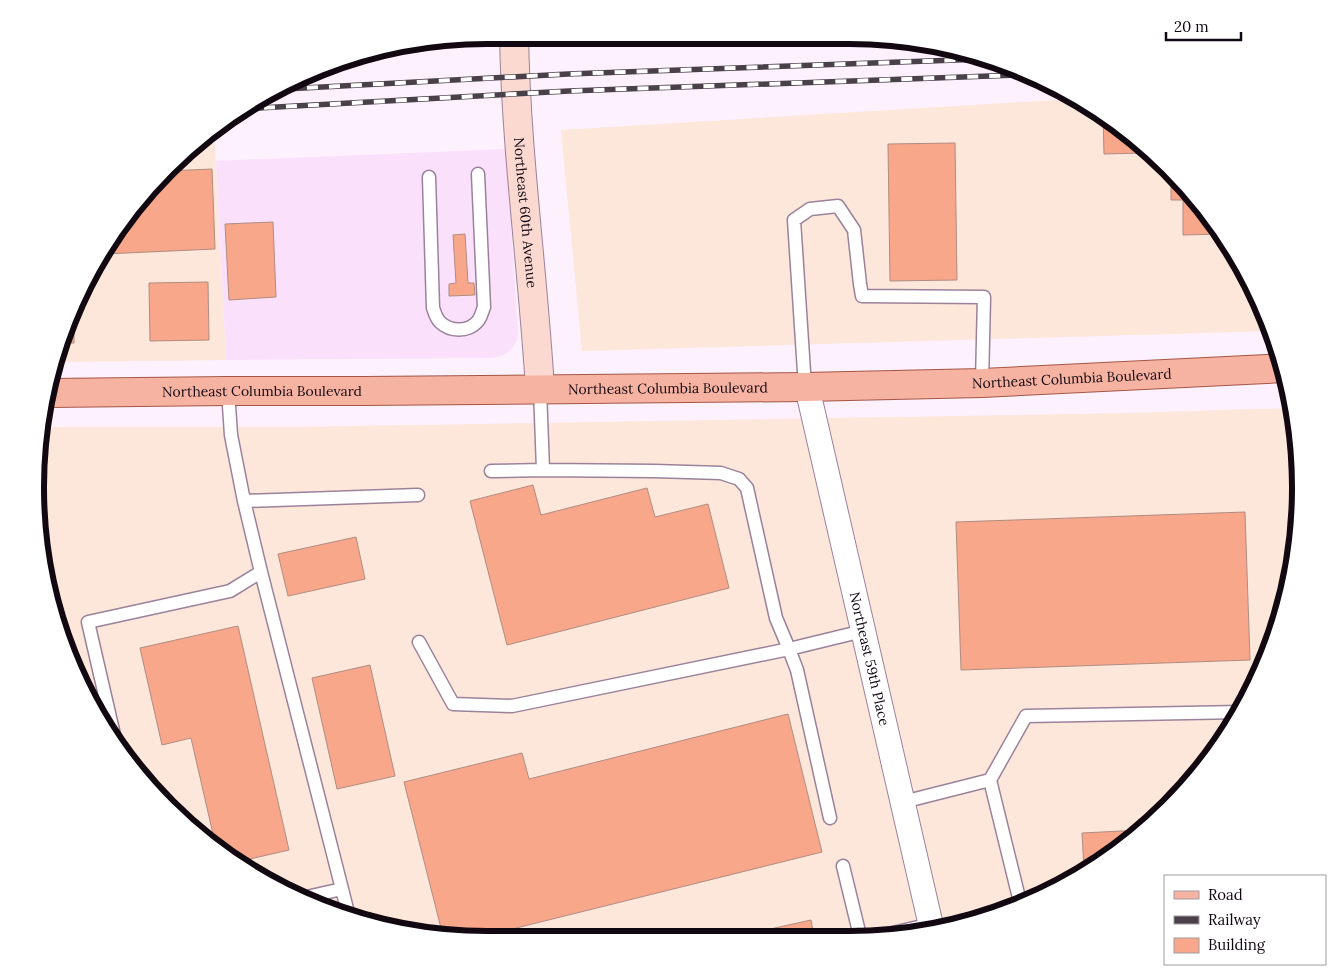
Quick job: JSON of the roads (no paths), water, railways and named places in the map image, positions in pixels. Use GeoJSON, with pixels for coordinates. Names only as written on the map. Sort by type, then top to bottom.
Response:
{"type":"FeatureCollection","features":[{"type":"Feature","properties":{"kind":"main road","name":"Northeast Columbia Boulevard"},"geometry":{"type":"LineString","coordinates":[[54,393],[228,390],[373,391],[806,387],[982,383],[1276,368]]}},
{"type":"Feature","properties":{"kind":"street","name":"Northeast 60th Avenue"},"geometry":{"type":"LineString","coordinates":[[514,44],[521,163],[540,389]]}},
{"type":"Feature","properties":{"kind":"street","name":"Northeast 59th Place"},"geometry":{"type":"LineString","coordinates":[[806,387],[931,924]]}},
{"type":"Feature","properties":{"kind":"lane"},"geometry":{"type":"LineString","coordinates":[[429,178],[433,308],[440,322],[455,330],[463,330],[477,322],[484,307],[478,174]]}},
{"type":"Feature","properties":{"kind":"lane"},"geometry":{"type":"LineString","coordinates":[[806,387],[794,220],[810,209],[838,206],[854,230],[862,296],[984,297],[982,383]]}},
{"type":"Feature","properties":{"kind":"lane"},"geometry":{"type":"LineString","coordinates":[[540,389],[543,470]]}},
{"type":"Feature","properties":{"kind":"lane"},"geometry":{"type":"LineString","coordinates":[[228,390],[231,435],[244,501],[347,909]]}},
{"type":"Feature","properties":{"kind":"lane"},"geometry":{"type":"LineString","coordinates":[[491,471],[721,473],[739,479],[747,488],[776,618],[797,670],[830,818]]}},
{"type":"Feature","properties":{"kind":"lane"},"geometry":{"type":"LineString","coordinates":[[244,501],[418,495]]}},
{"type":"Feature","properties":{"kind":"lane"},"geometry":{"type":"LineString","coordinates":[[111,721],[88,622],[230,591],[261,572]]}},
{"type":"Feature","properties":{"kind":"lane"},"geometry":{"type":"LineString","coordinates":[[419,642],[453,704],[512,706],[863,632]]}},
{"type":"Feature","properties":{"kind":"lane"},"geometry":{"type":"LineString","coordinates":[[1019,897],[990,780],[1026,716],[1231,712]]}},
{"type":"Feature","properties":{"kind":"lane"},"geometry":{"type":"LineString","coordinates":[[903,802],[990,780]]}},
{"type":"Feature","properties":{"kind":"lane"},"geometry":{"type":"LineString","coordinates":[[843,866],[859,931]]}},
{"type":"Feature","properties":{"kind":"lane"},"geometry":{"type":"LineString","coordinates":[[314,895],[342,889]]}},
{"type":"Feature","properties":{"kind":"railway"},"geometry":{"type":"LineString","coordinates":[[294,89],[568,74],[965,60]]}},
{"type":"Feature","properties":{"kind":"railway"},"geometry":{"type":"LineString","coordinates":[[258,108],[569,91],[1011,75]]}}]}
